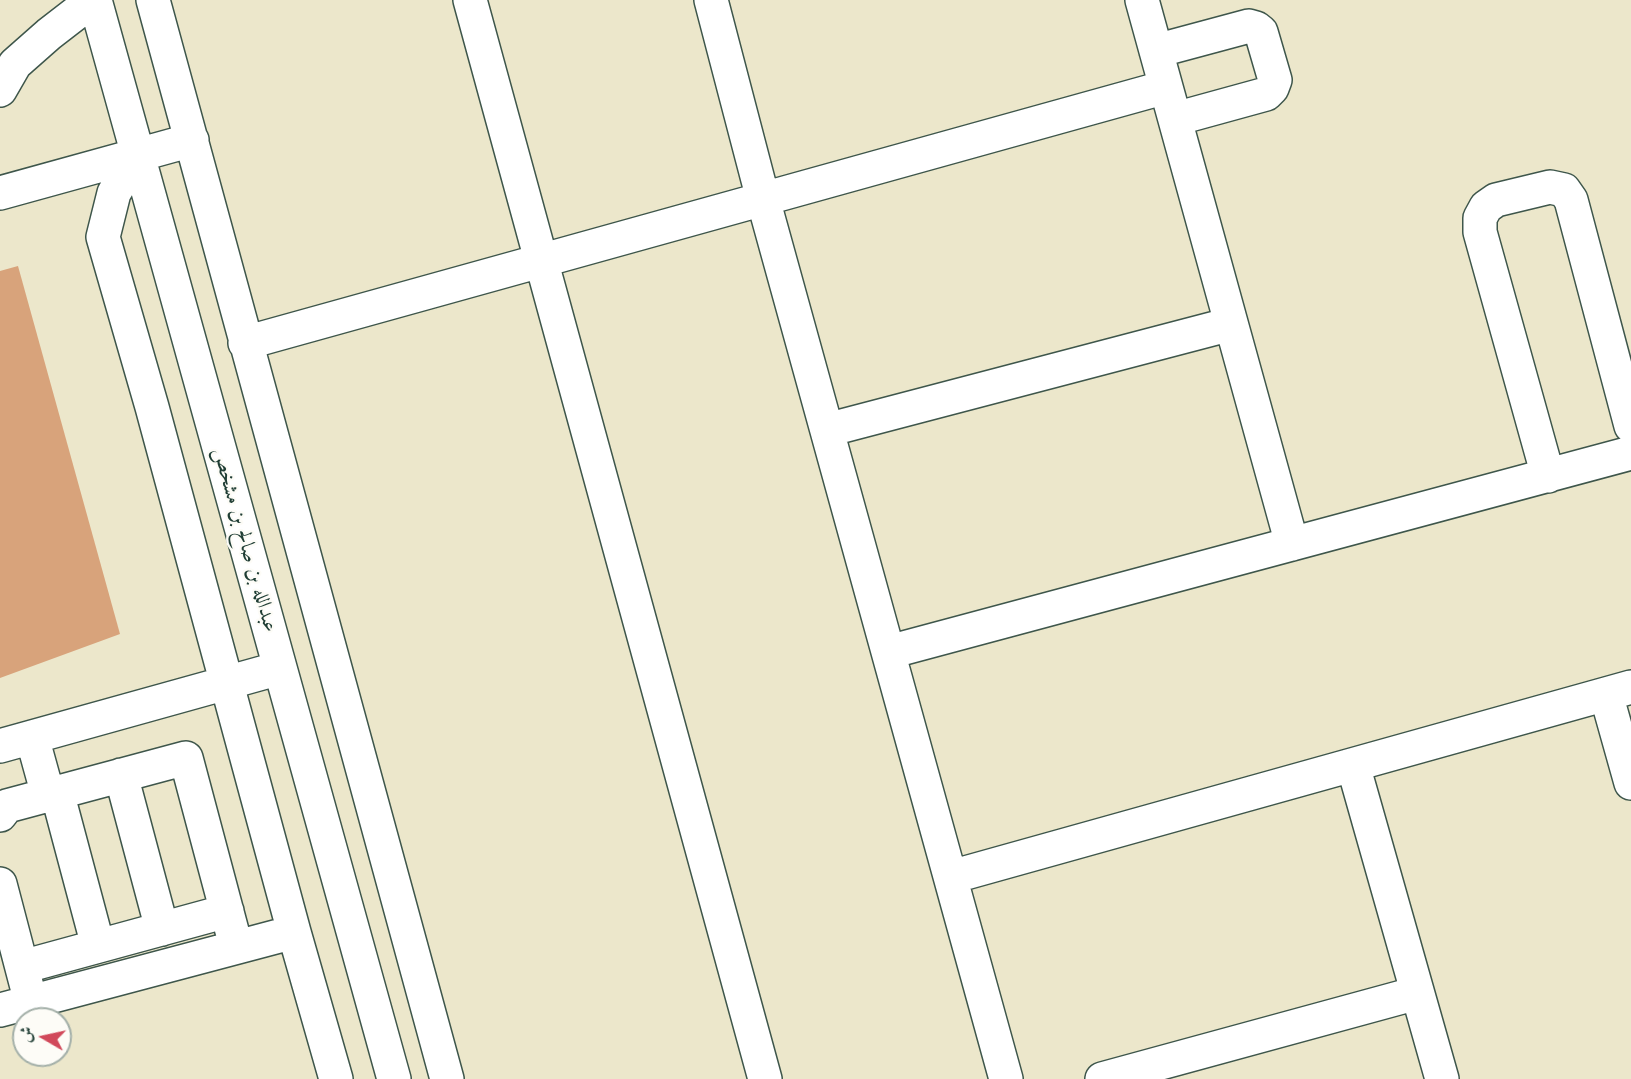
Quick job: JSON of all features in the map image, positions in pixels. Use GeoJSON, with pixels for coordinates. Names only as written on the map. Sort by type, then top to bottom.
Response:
{"type":"FeatureCollection","features":[{"type":"Feature","properties":{"kind":"street"},"geometry":{"type":"LineString","coordinates":[[0,90],[15,64],[49,34],[94,0]]}},
{"type":"Feature","properties":{"kind":"street","name":"عبدالله بن صالح بن مشخص"},"geometry":{"type":"LineString","coordinates":[[94,0],[394,1079]]}},
{"type":"Feature","properties":{"kind":"street"},"geometry":{"type":"LineString","coordinates":[[153,0],[447,1079]]}},
{"type":"Feature","properties":{"kind":"street"},"geometry":{"type":"LineString","coordinates":[[470,0],[765,1079]]}},
{"type":"Feature","properties":{"kind":"street"},"geometry":{"type":"LineString","coordinates":[[711,0],[763,199],[1006,1079]]}},
{"type":"Feature","properties":{"kind":"street"},"geometry":{"type":"LineString","coordinates":[[1142,0],[1292,544]]}},
{"type":"Feature","properties":{"kind":"street"},"geometry":{"type":"LineString","coordinates":[[1156,51],[1249,26],[1261,32],[1275,80],[1272,88],[1266,94],[1175,119]]}},
{"type":"Feature","properties":{"kind":"street"},"geometry":{"type":"LineString","coordinates":[[245,343],[1166,87]]}},
{"type":"Feature","properties":{"kind":"street"},"geometry":{"type":"LineString","coordinates":[[0,193],[192,140]]}},
{"type":"Feature","properties":{"kind":"street"},"geometry":{"type":"LineString","coordinates":[[137,155],[114,193],[103,237],[152,407],[336,1079]]}},
{"type":"Feature","properties":{"kind":"street"},"geometry":{"type":"LineString","coordinates":[[1548,476],[1480,232],[1480,218],[1486,207],[1496,200],[1550,187],[1564,190],[1571,200],[1631,426]]}},
{"type":"Feature","properties":{"kind":"street"},"geometry":{"type":"LineString","coordinates":[[827,430],[1231,324]]}},
{"type":"Feature","properties":{"kind":"street"},"geometry":{"type":"LineString","coordinates":[[889,652],[1631,453]]}},
{"type":"Feature","properties":{"kind":"street"},"geometry":{"type":"LineString","coordinates":[[0,747],[280,668]]}},
{"type":"Feature","properties":{"kind":"street"},"geometry":{"type":"LineString","coordinates":[[951,877],[1618,690],[1631,783]]}},
{"type":"Feature","properties":{"kind":"street"},"geometry":{"type":"LineString","coordinates":[[32,737],[53,794],[99,946]]}},
{"type":"Feature","properties":{"kind":"street"},"geometry":{"type":"LineString","coordinates":[[0,815],[7,806],[186,758],[236,946]]}},
{"type":"Feature","properties":{"kind":"street"},"geometry":{"type":"LineString","coordinates":[[1353,765],[1442,1079]]}},
{"type":"Feature","properties":{"kind":"street"},"geometry":{"type":"LineString","coordinates":[[121,775],[162,929]]}},
{"type":"Feature","properties":{"kind":"street"},"geometry":{"type":"LineString","coordinates":[[0,884],[32,1002]]}},
{"type":"Feature","properties":{"kind":"street"},"geometry":{"type":"LineString","coordinates":[[22,967],[227,911]]}},
{"type":"Feature","properties":{"kind":"street"},"geometry":{"type":"LineString","coordinates":[[0,1010],[294,932]]}},
{"type":"Feature","properties":{"kind":"street"},"geometry":{"type":"LineString","coordinates":[[1102,1079],[1417,993]]}},
{"type":"Feature","properties":{"kind":"building"},"geometry":{"type":"Polygon","coordinates":[[[18,266],[120,634],[0,678],[0,271],[18,266]]]}}]}
